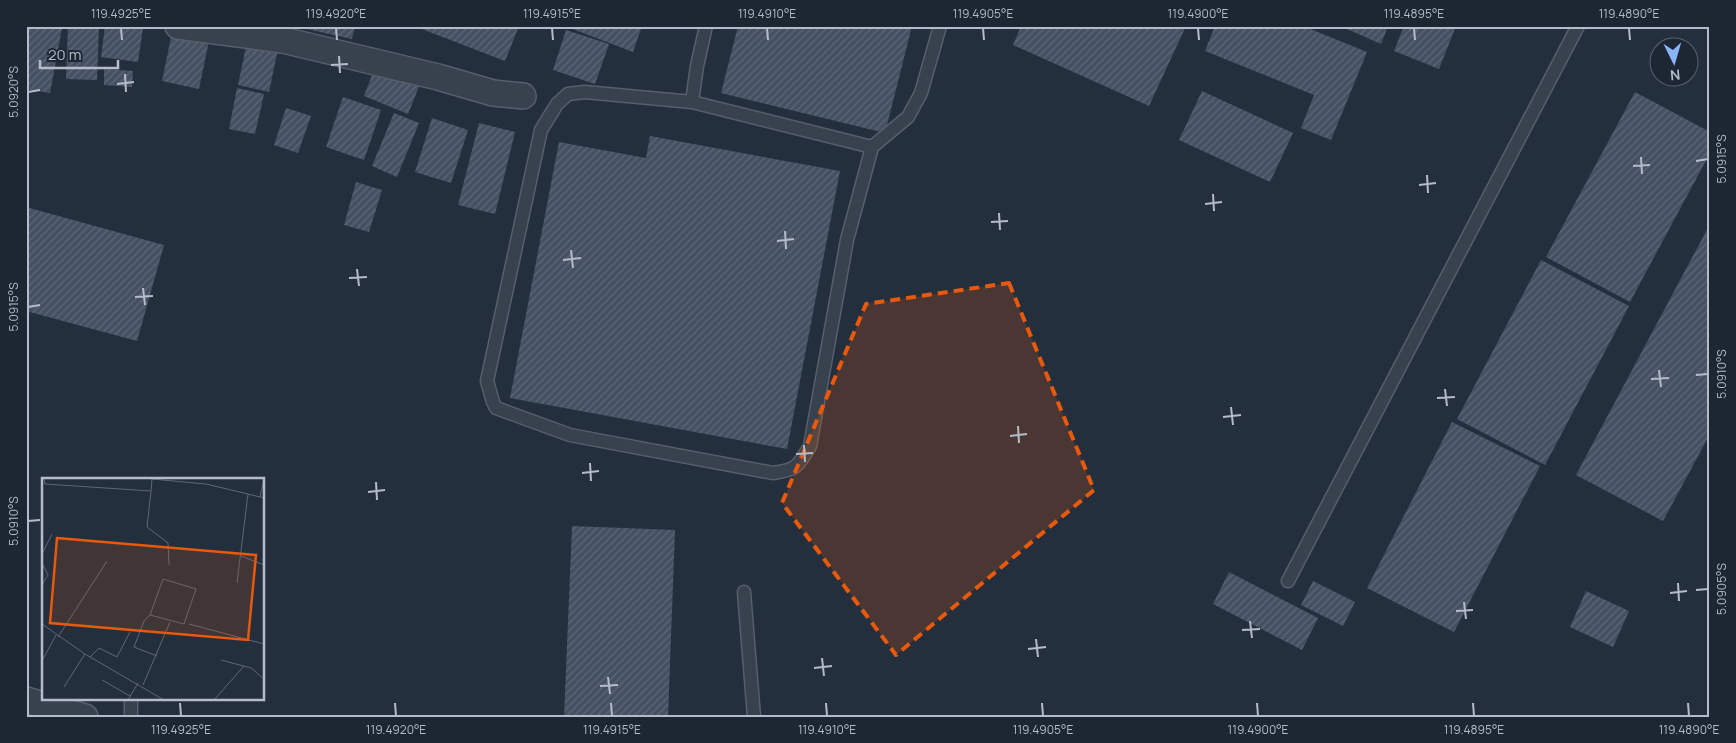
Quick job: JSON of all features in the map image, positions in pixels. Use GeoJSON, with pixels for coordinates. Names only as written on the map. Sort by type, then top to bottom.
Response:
{"type":"FeatureCollection","features":[{"type":"Feature","properties":{"kind":"street"},"geometry":{"type":"LineString","coordinates":[[178,26],[283,40],[493,92],[523,96]]}},
{"type":"Feature","properties":{"kind":"street"},"geometry":{"type":"LineString","coordinates":[[26,700],[86,717]]}},
{"type":"Feature","properties":{"kind":"lane"},"geometry":{"type":"LineString","coordinates":[[692,102],[697,66],[706,26]]}},
{"type":"Feature","properties":{"kind":"lane"},"geometry":{"type":"LineString","coordinates":[[872,147],[692,102],[585,92],[568,94],[557,104],[541,130],[487,381],[492,402],[496,408],[570,435],[773,473],[797,467],[810,446],[847,240],[872,147],[908,117],[921,93],[940,26]]}},
{"type":"Feature","properties":{"kind":"lane"},"geometry":{"type":"LineString","coordinates":[[1288,581],[1578,26]]}},
{"type":"Feature","properties":{"kind":"lane"},"geometry":{"type":"LineString","coordinates":[[744,592],[754,717]]}},
{"type":"Feature","properties":{"kind":"lane"},"geometry":{"type":"LineString","coordinates":[[131,700],[131,717]]}},
{"type":"Feature","properties":{"kind":"highlighted area"},"geometry":{"type":"Polygon","coordinates":[[[1009,283],[1094,490],[896,655],[782,503],[866,304],[1009,283]]]}},
{"type":"Feature","properties":{"kind":"building"},"geometry":{"type":"Polygon","coordinates":[[[26,26],[62,28],[50,93],[26,89],[26,26]]]}},
{"type":"Feature","properties":{"kind":"building"},"geometry":{"type":"Polygon","coordinates":[[[68,26],[99,26],[97,80],[66,79],[68,26]]]}},
{"type":"Feature","properties":{"kind":"building"},"geometry":{"type":"Polygon","coordinates":[[[105,26],[143,28],[138,62],[101,57],[105,26]]]}},
{"type":"Feature","properties":{"kind":"building"},"geometry":{"type":"Polygon","coordinates":[[[293,26],[355,26],[352,39],[293,26]]]}},
{"type":"Feature","properties":{"kind":"building"},"geometry":{"type":"Polygon","coordinates":[[[414,26],[519,26],[505,61],[414,26]]]}},
{"type":"Feature","properties":{"kind":"building"},"geometry":{"type":"Polygon","coordinates":[[[565,26],[642,26],[633,52],[565,26]]]}},
{"type":"Feature","properties":{"kind":"building"},"geometry":{"type":"Polygon","coordinates":[[[738,26],[912,26],[885,133],[721,93],[738,26]]]}},
{"type":"Feature","properties":{"kind":"building"},"geometry":{"type":"Polygon","coordinates":[[[1021,26],[1186,26],[1149,106],[1013,45],[1021,26]]]}},
{"type":"Feature","properties":{"kind":"building"},"geometry":{"type":"Polygon","coordinates":[[[1215,26],[1303,26],[1367,52],[1331,140],[1301,128],[1314,95],[1205,51],[1215,26]]]}},
{"type":"Feature","properties":{"kind":"building"},"geometry":{"type":"Polygon","coordinates":[[[1340,26],[1388,26],[1381,44],[1340,26]]]}},
{"type":"Feature","properties":{"kind":"building"},"geometry":{"type":"Polygon","coordinates":[[[1404,26],[1456,26],[1439,69],[1394,51],[1404,26]]]}},
{"type":"Feature","properties":{"kind":"building"},"geometry":{"type":"Polygon","coordinates":[[[173,28],[210,36],[199,89],[162,81],[173,28]]]}},
{"type":"Feature","properties":{"kind":"building"},"geometry":{"type":"Polygon","coordinates":[[[566,30],[609,44],[595,84],[553,70],[566,30]]]}},
{"type":"Feature","properties":{"kind":"building"},"geometry":{"type":"Polygon","coordinates":[[[248,37],[279,44],[269,92],[238,85],[248,37]]]}},
{"type":"Feature","properties":{"kind":"building"},"geometry":{"type":"Polygon","coordinates":[[[375,67],[420,84],[408,114],[364,96],[375,67]]]}},
{"type":"Feature","properties":{"kind":"building"},"geometry":{"type":"Polygon","coordinates":[[[104,69],[133,71],[132,87],[104,85],[104,69]]]}},
{"type":"Feature","properties":{"kind":"building"},"geometry":{"type":"Polygon","coordinates":[[[237,88],[264,94],[255,134],[229,129],[237,88]]]}},
{"type":"Feature","properties":{"kind":"building"},"geometry":{"type":"Polygon","coordinates":[[[1202,91],[1293,133],[1270,182],[1179,140],[1202,91]]]}},
{"type":"Feature","properties":{"kind":"building"},"geometry":{"type":"Polygon","coordinates":[[[1635,92],[1710,132],[1710,153],[1630,302],[1546,257],[1635,92]]]}},
{"type":"Feature","properties":{"kind":"building"},"geometry":{"type":"Polygon","coordinates":[[[343,97],[381,110],[364,160],[326,147],[343,97]]]}},
{"type":"Feature","properties":{"kind":"building"},"geometry":{"type":"Polygon","coordinates":[[[286,108],[311,116],[298,153],[274,145],[286,108]]]}},
{"type":"Feature","properties":{"kind":"building"},"geometry":{"type":"Polygon","coordinates":[[[394,113],[419,123],[397,177],[372,166],[394,113]]]}},
{"type":"Feature","properties":{"kind":"building"},"geometry":{"type":"Polygon","coordinates":[[[432,118],[468,130],[451,183],[415,172],[432,118]]]}},
{"type":"Feature","properties":{"kind":"building"},"geometry":{"type":"Polygon","coordinates":[[[479,123],[515,132],[495,214],[458,205],[479,123]]]}},
{"type":"Feature","properties":{"kind":"building"},"geometry":{"type":"Polygon","coordinates":[[[650,136],[840,171],[787,449],[510,398],[559,142],[646,158],[650,136]]]}},
{"type":"Feature","properties":{"kind":"building"},"geometry":{"type":"Polygon","coordinates":[[[356,182],[382,190],[369,232],[344,225],[356,182]]]}},
{"type":"Feature","properties":{"kind":"building"},"geometry":{"type":"Polygon","coordinates":[[[26,207],[164,245],[137,341],[26,311],[26,207]]]}},
{"type":"Feature","properties":{"kind":"building"},"geometry":{"type":"Polygon","coordinates":[[[1710,224],[1710,434],[1663,521],[1576,475],[1710,224]]]}},
{"type":"Feature","properties":{"kind":"building"},"geometry":{"type":"Polygon","coordinates":[[[1541,260],[1629,306],[1545,465],[1457,419],[1541,260]]]}},
{"type":"Feature","properties":{"kind":"building"},"geometry":{"type":"Polygon","coordinates":[[[1452,422],[1540,466],[1454,632],[1367,588],[1452,422]]]}},
{"type":"Feature","properties":{"kind":"building"},"geometry":{"type":"Polygon","coordinates":[[[572,526],[675,530],[668,717],[564,717],[572,526]]]}},
{"type":"Feature","properties":{"kind":"building"},"geometry":{"type":"Polygon","coordinates":[[[1229,572],[1318,618],[1302,650],[1213,604],[1229,572]]]}},
{"type":"Feature","properties":{"kind":"building"},"geometry":{"type":"Polygon","coordinates":[[[1313,581],[1355,602],[1343,626],[1301,605],[1313,581]]]}},
{"type":"Feature","properties":{"kind":"building"},"geometry":{"type":"Polygon","coordinates":[[[1586,591],[1629,611],[1613,647],[1570,627],[1586,591]]]}}]}
